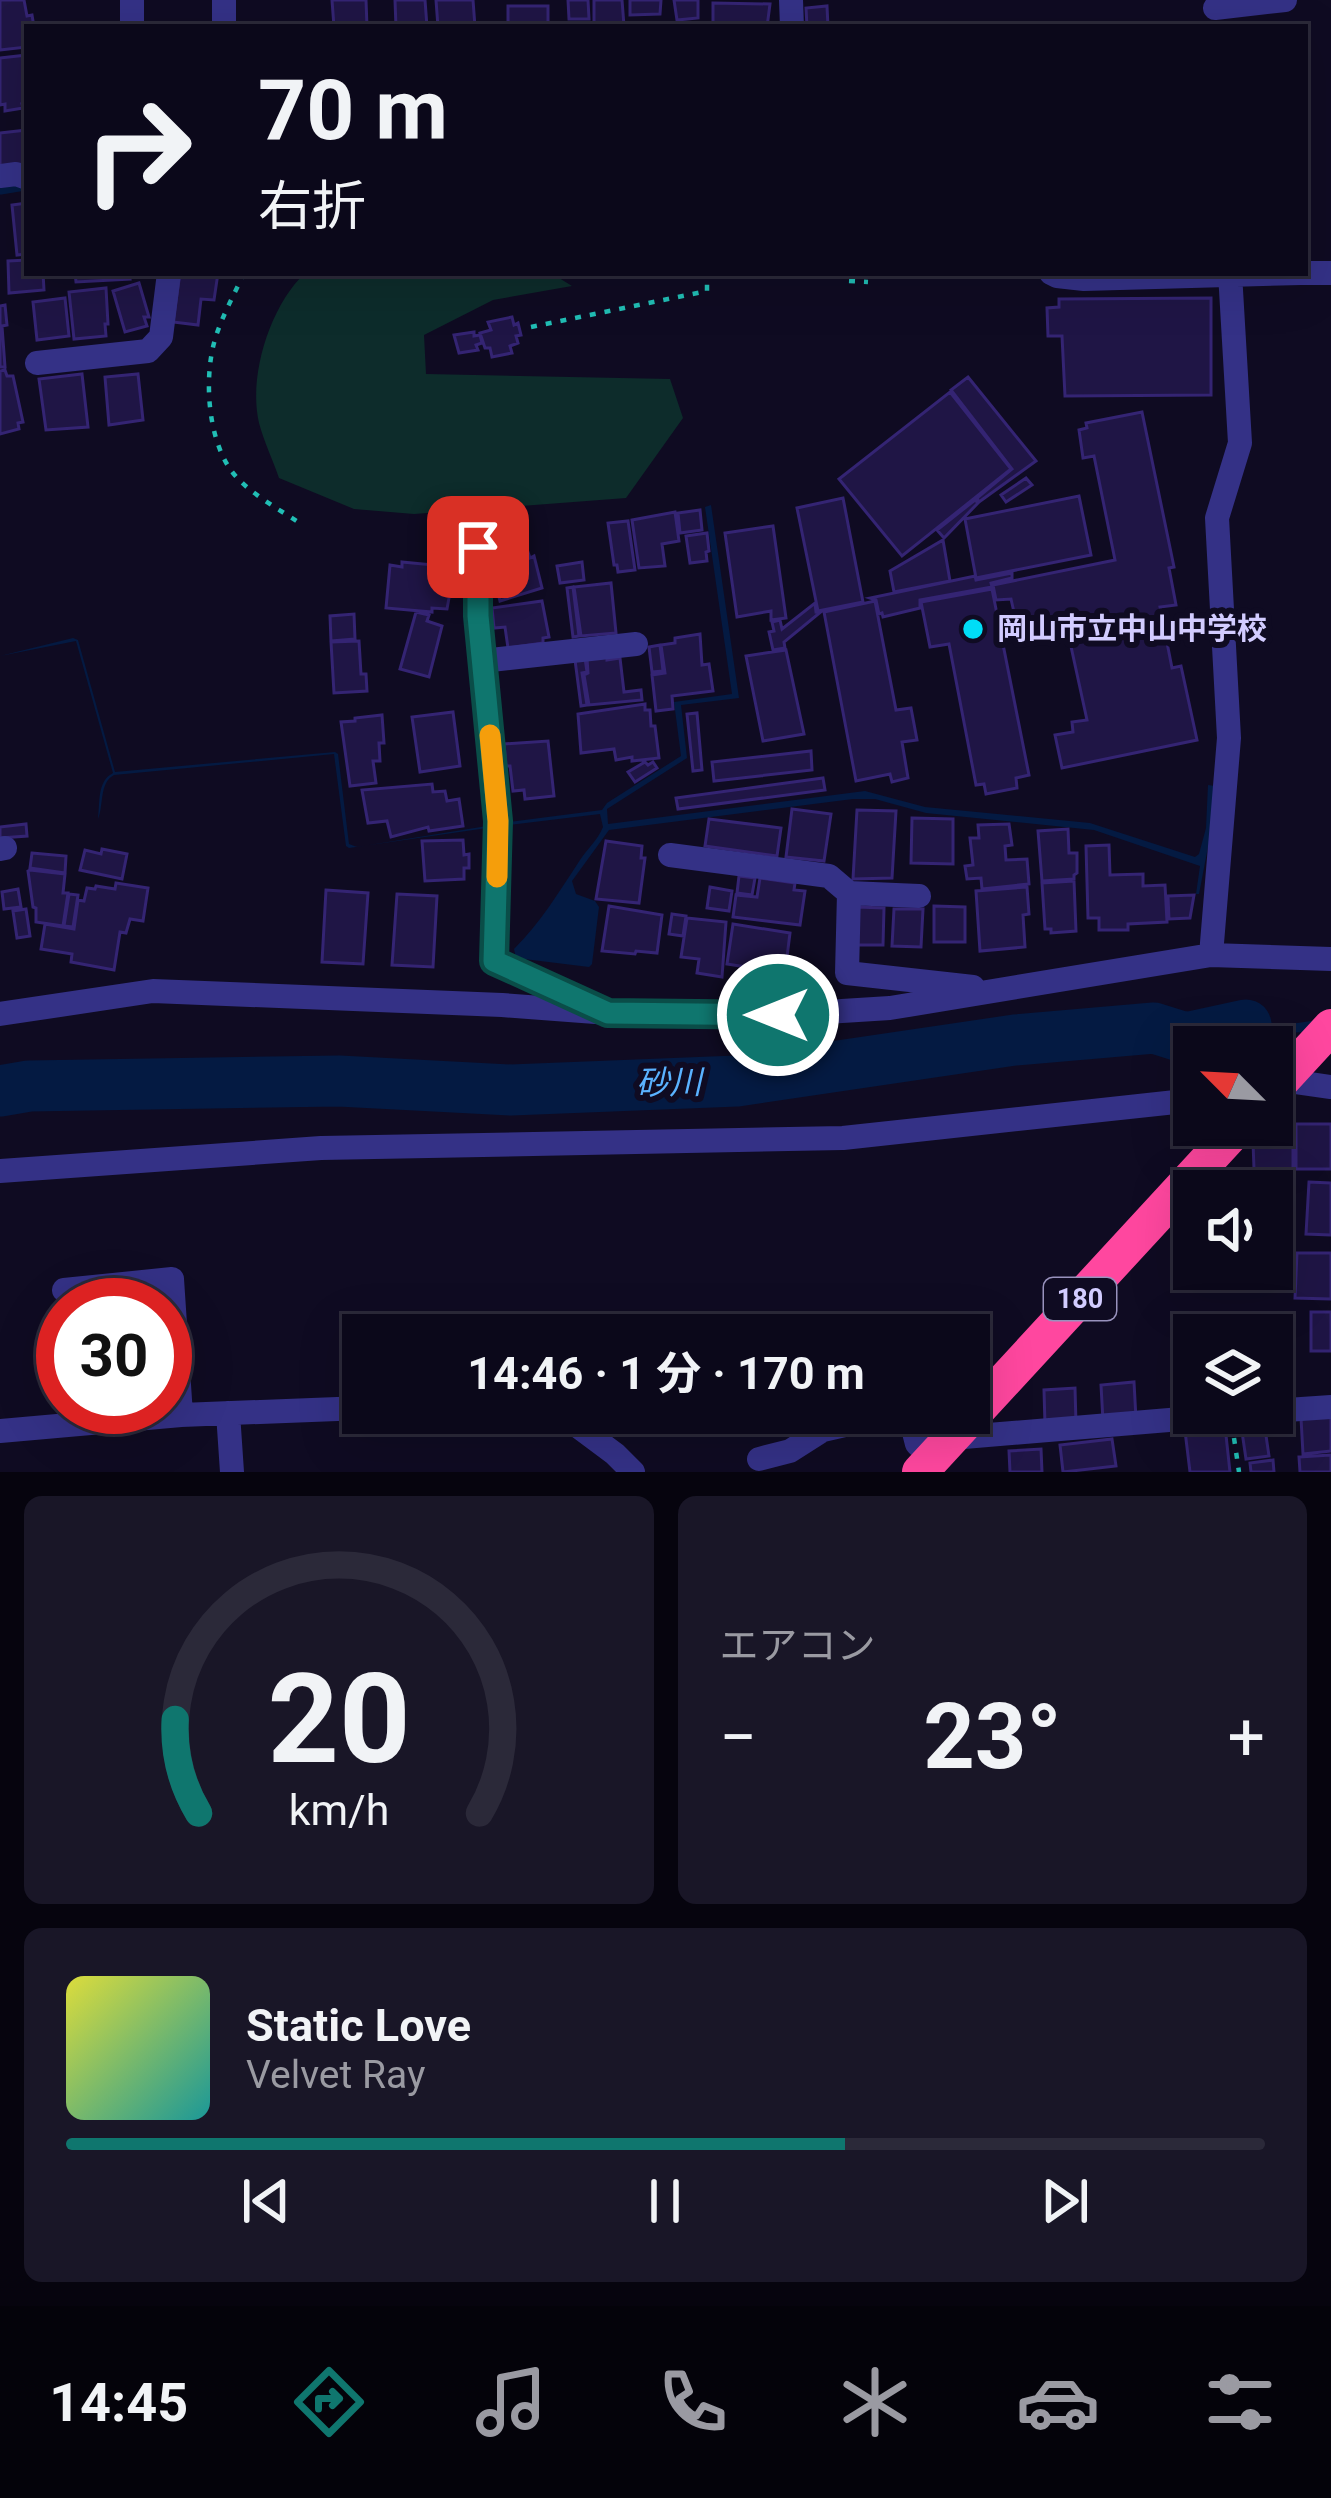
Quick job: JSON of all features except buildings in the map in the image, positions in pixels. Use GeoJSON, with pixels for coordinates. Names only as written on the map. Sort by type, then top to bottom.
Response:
{"type":"FeatureCollection","features":[{"type":"Feature","properties":{"kind":"highway"},"geometry":{"type":"LineString","coordinates":[[1306,1083],[1331,1027]]}},
{"type":"Feature","properties":{"kind":"highway","name":"180"},"geometry":{"type":"LineString","coordinates":[[935,1456],[1221,1146]]}},
{"type":"Feature","properties":{"kind":"street"},"geometry":{"type":"LineString","coordinates":[[1215,12],[1285,0]]}},
{"type":"Feature","properties":{"kind":"street"},"geometry":{"type":"LineString","coordinates":[[37,363],[148,351],[161,337],[169,276]]}},
{"type":"Feature","properties":{"kind":"street"},"geometry":{"type":"LineString","coordinates":[[1068,276],[1157,276]]}},
{"type":"Feature","properties":{"kind":"street"},"geometry":{"type":"LineString","coordinates":[[1211,956],[1229,738],[1217,518],[1240,443],[1230,276]]}},
{"type":"Feature","properties":{"kind":"street"},"geometry":{"type":"LineString","coordinates":[[478,547],[478,616],[498,821],[494,961],[608,1013]]}},
{"type":"Feature","properties":{"kind":"street"},"geometry":{"type":"LineString","coordinates":[[482,661],[636,644]]}},
{"type":"Feature","properties":{"kind":"street"},"geometry":{"type":"LineString","coordinates":[[670,855],[830,876],[849,893],[920,896]]}},
{"type":"Feature","properties":{"kind":"street"},"geometry":{"type":"LineString","coordinates":[[849,893],[847,973],[993,991]]}},
{"type":"Feature","properties":{"kind":"street"},"geometry":{"type":"LineString","coordinates":[[0,1014],[153,991],[608,1013],[801,1013],[890,1008],[1211,956],[1331,959]]}},
{"type":"Feature","properties":{"kind":"street"},"geometry":{"type":"LineString","coordinates":[[0,1171],[321,1148],[843,1138],[1173,1102]]}},
{"type":"Feature","properties":{"kind":"street"},"geometry":{"type":"LineString","coordinates":[[1293,1410],[1331,1407]]}},
{"type":"Feature","properties":{"kind":"street"},"geometry":{"type":"LineString","coordinates":[[192,1415],[342,1409]]}},
{"type":"Feature","properties":{"kind":"street"},"geometry":{"type":"LineString","coordinates":[[0,1411],[0,1431],[36,1428]]}},
{"type":"Feature","properties":{"kind":"street"},"geometry":{"type":"LineString","coordinates":[[228,1413],[232,1472]]}},
{"type":"Feature","properties":{"kind":"street"},"geometry":{"type":"LineString","coordinates":[[914,1434],[917,1444],[935,1456],[1173,1424]]}},
{"type":"Feature","properties":{"kind":"street"},"geometry":{"type":"LineString","coordinates":[[588,1434],[633,1472]]}},
{"type":"Feature","properties":{"kind":"street"},"geometry":{"type":"LineString","coordinates":[[758,1459],[790,1451],[817,1434]]}},
{"type":"Feature","properties":{"kind":"path"},"geometry":{"type":"LineString","coordinates":[[243,276],[214,343],[209,394],[212,422],[231,471],[301,524]]}},
{"type":"Feature","properties":{"kind":"path"},"geometry":{"type":"LineString","coordinates":[[571,276],[576,279]]}},
{"type":"Feature","properties":{"kind":"path"},"geometry":{"type":"LineString","coordinates":[[531,327],[707,291],[707,276]]}},
{"type":"Feature","properties":{"kind":"path"},"geometry":{"type":"LineString","coordinates":[[849,281],[868,282]]}},
{"type":"Feature","properties":{"kind":"green space"},"geometry":{"type":"Polygon","coordinates":[[[302,276],[556,276],[572,286],[493,300],[424,335],[426,374],[670,379],[683,418],[626,498],[414,514],[354,509],[279,478],[259,423],[259,364],[272,323],[302,276]]]}},
{"type":"Feature","properties":{"kind":"water"},"geometry":{"type":"Polygon","coordinates":[[[711,505],[739,698],[681,705],[687,758],[607,809],[608,824],[865,791],[925,807],[1090,823],[1195,857],[1206,828],[1208,785],[1215,786],[1212,826],[1199,894],[1200,866],[1094,830],[926,813],[875,799],[853,799],[609,830],[572,881],[576,894],[599,907],[592,964],[516,958],[514,949],[603,827],[600,814],[509,822],[602,810],[681,756],[674,702],[732,694],[705,507],[711,505]]]}},
{"type":"Feature","properties":{"kind":"water"},"geometry":{"type":"Polygon","coordinates":[[[78,640],[115,772],[335,752],[349,844],[357,847],[346,846],[334,754],[114,775],[104,789],[98,819],[102,787],[113,773],[76,641],[0,656],[78,640]]]}},
{"type":"Feature","properties":{"kind":"water"},"geometry":{"type":"Polygon","coordinates":[[[487,826],[487,828],[367,845],[487,826]]]}},
{"type":"Feature","properties":{"kind":"water"},"geometry":{"type":"Polygon","coordinates":[[[1331,1018],[1331,1031],[1208,1026],[1225,1020],[1291,1024],[1331,1018]]]}},
{"type":"Feature","properties":{"kind":"waterway"},"geometry":{"type":"LineString","coordinates":[[1,190],[24,186]]}},
{"type":"Feature","properties":{"kind":"waterway","name":"砂川"},"geometry":{"type":"LineString","coordinates":[[0,1091],[29,1086],[339,1081],[511,1090],[737,1081],[1015,1040],[1154,1028],[1186,1038],[1246,1025]]}},
{"type":"Feature","properties":{"kind":"slow traffic"},"geometry":{"type":"LineString","coordinates":[[490,735],[498,821],[497,877]]}},
{"type":"Feature","properties":{"kind":"place","name":"岡山市立中山中学校"},"geometry":{"type":"Point","coordinates":[973,629]}},
{"type":"Feature","properties":{"kind":"route"},"geometry":{"type":"LineString","coordinates":[[478,547],[478,616],[498,821],[494,961],[608,1013],[778,1015]]}}]}
